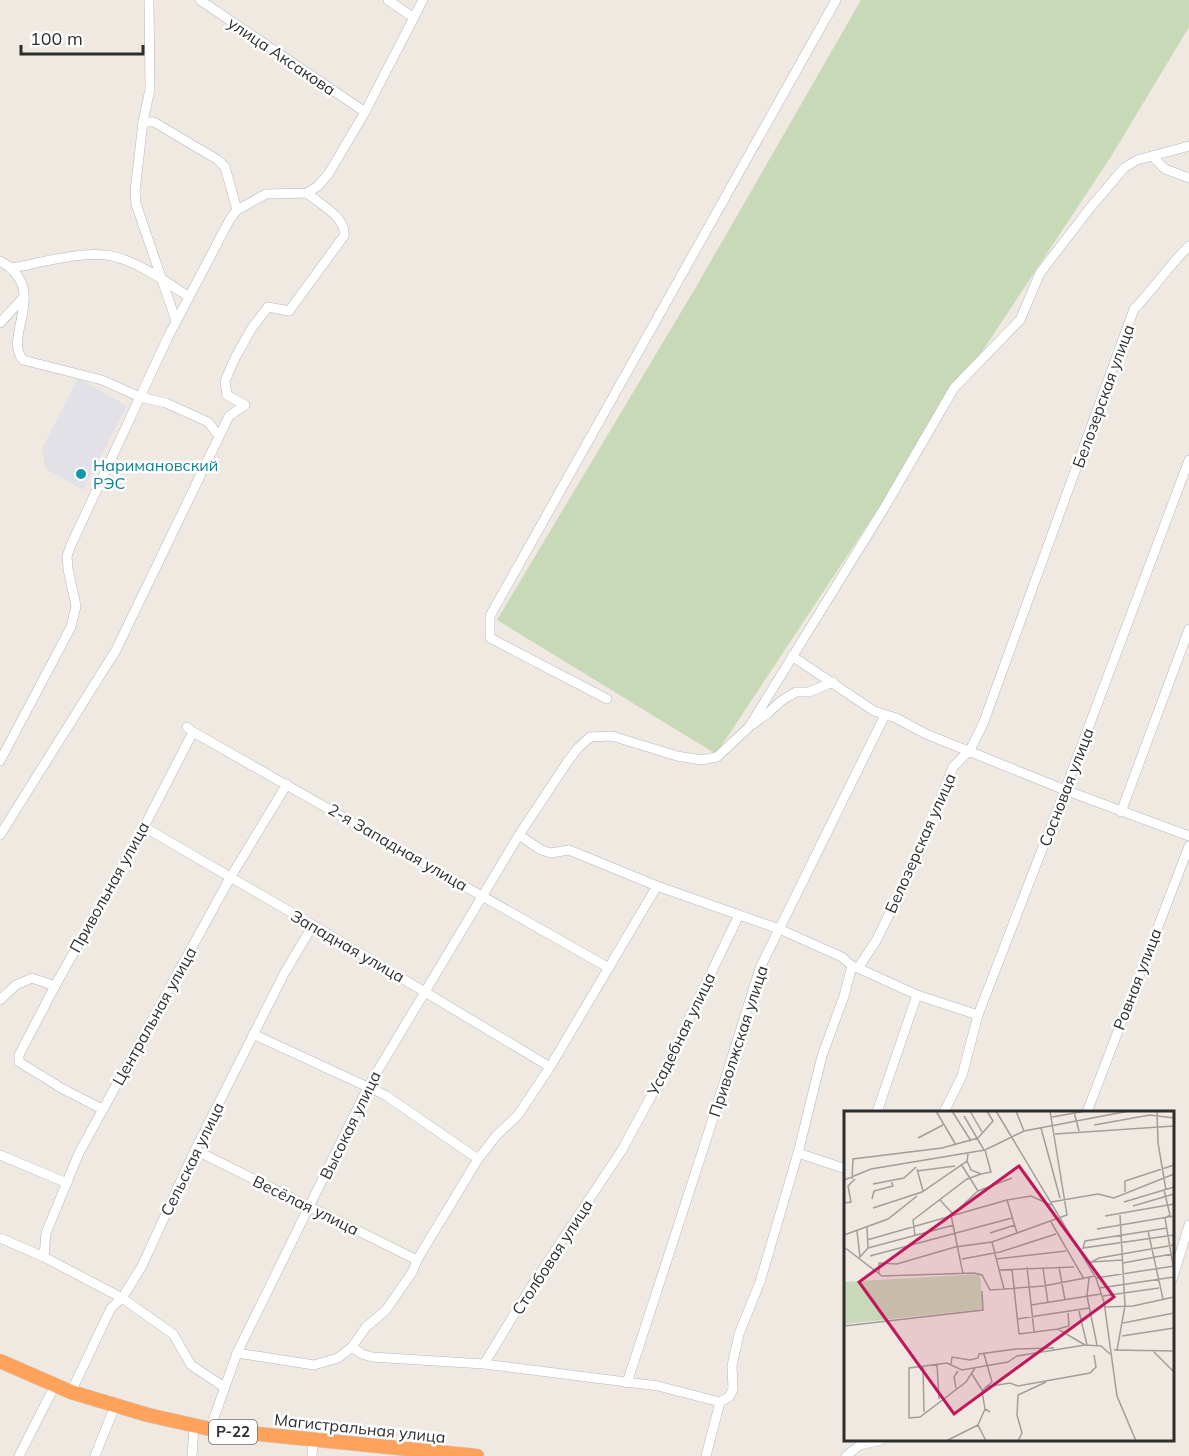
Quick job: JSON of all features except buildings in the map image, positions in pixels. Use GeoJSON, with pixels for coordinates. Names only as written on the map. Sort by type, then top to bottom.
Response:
{"type":"FeatureCollection","features":[{"type":"Feature","properties":{"kind":"highway","name":"Магистральная улица"},"geometry":{"type":"LineString","coordinates":[[0,1361],[71,1392],[194,1426],[313,1441],[477,1456]]}},
{"type":"Feature","properties":{"kind":"street"},"geometry":{"type":"LineString","coordinates":[[149,0],[150,89],[143,122],[135,190],[136,204],[176,321]]}},
{"type":"Feature","properties":{"kind":"street","name":"улица Аксакова"},"geometry":{"type":"LineString","coordinates":[[200,0],[365,112]]}},
{"type":"Feature","properties":{"kind":"street"},"geometry":{"type":"LineString","coordinates":[[388,0],[414,18]]}},
{"type":"Feature","properties":{"kind":"street"},"geometry":{"type":"LineString","coordinates":[[0,761],[71,627],[75,606],[67,556],[176,321],[220,235],[237,210],[266,194],[307,193],[318,186],[329,173],[365,112],[423,0]]}},
{"type":"Feature","properties":{"kind":"street"},"geometry":{"type":"LineString","coordinates":[[607,699],[490,638],[490,616],[836,0]]}},
{"type":"Feature","properties":{"kind":"street"},"geometry":{"type":"LineString","coordinates":[[143,122],[154,122],[218,160],[225,167],[237,210]]}},
{"type":"Feature","properties":{"kind":"street"},"geometry":{"type":"LineString","coordinates":[[749,727],[883,510],[954,388],[1020,320],[1040,273],[1124,168],[1137,160],[1189,146]]}},
{"type":"Feature","properties":{"kind":"street"},"geometry":{"type":"LineString","coordinates":[[1152,156],[1165,169],[1189,178]]}},
{"type":"Feature","properties":{"kind":"street"},"geometry":{"type":"LineString","coordinates":[[208,423],[229,416],[245,405],[227,395],[225,381],[252,328],[268,307],[289,311],[344,236],[344,227],[339,219],[307,193]]}},
{"type":"Feature","properties":{"kind":"street","name":"Белозерская улица"},"geometry":{"type":"LineString","coordinates":[[706,1456],[720,1402],[729,1397],[733,1389],[732,1366],[739,1334],[760,1282],[798,1153],[822,1056],[855,967],[876,940],[921,849],[953,767],[970,750],[983,724],[1134,309],[1150,293],[1174,260],[1189,246]]}},
{"type":"Feature","properties":{"kind":"street"},"geometry":{"type":"LineString","coordinates":[[12,268],[62,259],[107,255],[160,277],[189,297]]}},
{"type":"Feature","properties":{"kind":"street"},"geometry":{"type":"LineString","coordinates":[[0,261],[18,274],[22,283],[24,297],[18,351],[23,360],[102,380],[140,397],[166,403],[208,423],[219,436]]}},
{"type":"Feature","properties":{"kind":"street"},"geometry":{"type":"LineString","coordinates":[[0,323],[24,297]]}},
{"type":"Feature","properties":{"kind":"street"},"geometry":{"type":"LineString","coordinates":[[0,835],[116,650],[229,416]]}},
{"type":"Feature","properties":{"kind":"street","name":"Сосновая улица"},"geometry":{"type":"LineString","coordinates":[[945,1111],[962,1076],[978,1015],[1189,460]]}},
{"type":"Feature","properties":{"kind":"street"},"geometry":{"type":"LineString","coordinates":[[1121,812],[1189,629]]}},
{"type":"Feature","properties":{"kind":"street"},"geometry":{"type":"LineString","coordinates":[[792,656],[874,711],[896,718],[926,734],[1065,790],[1189,836]]}},
{"type":"Feature","properties":{"kind":"street"},"geometry":{"type":"LineString","coordinates":[[749,727],[781,700],[796,692],[809,692],[833,682]]}},
{"type":"Feature","properties":{"kind":"street","name":"Приволжская улица"},"geometry":{"type":"LineString","coordinates":[[627,1383],[759,968],[885,715]]}},
{"type":"Feature","properties":{"kind":"street","name":"Высокая улица"},"geometry":{"type":"LineString","coordinates":[[210,1429],[237,1353],[368,1087],[482,896],[568,760],[591,736],[612,736],[677,756],[701,760],[717,757],[749,727]]}},
{"type":"Feature","properties":{"kind":"street","name":"2-я Западная улица"},"geometry":{"type":"LineString","coordinates":[[190,729],[609,968]]}},
{"type":"Feature","properties":{"kind":"street","name":"Привольная улица"},"geometry":{"type":"LineString","coordinates":[[102,1109],[63,1089],[19,1062],[19,1055],[144,827],[190,729]]}},
{"type":"Feature","properties":{"kind":"street","name":"Центральная улица"},"geometry":{"type":"LineString","coordinates":[[44,1257],[46,1233],[79,1153],[230,878],[286,784]]}},
{"type":"Feature","properties":{"kind":"street","name":"Западная улица"},"geometry":{"type":"LineString","coordinates":[[144,827],[550,1067]]}},
{"type":"Feature","properties":{"kind":"street"},"geometry":{"type":"LineString","coordinates":[[519,836],[541,850],[551,853],[569,850],[657,886],[779,929],[842,957],[855,967],[917,994],[978,1015]]}},
{"type":"Feature","properties":{"kind":"street","name":"Ровная улица"},"geometry":{"type":"LineString","coordinates":[[1088,1111],[1188,853]]}},
{"type":"Feature","properties":{"kind":"street"},"geometry":{"type":"LineString","coordinates":[[237,1353],[314,1365],[338,1358],[352,1347],[366,1327],[386,1310],[413,1271],[417,1260],[478,1159],[496,1136],[518,1115],[550,1067],[657,886]]}},
{"type":"Feature","properties":{"kind":"street","name":"Усадебная улица"},"geometry":{"type":"LineString","coordinates":[[622,1150],[657,1085],[738,915]]}},
{"type":"Feature","properties":{"kind":"street","name":"Сельская улица"},"geometry":{"type":"LineString","coordinates":[[71,1392],[111,1308],[122,1298],[142,1266],[195,1150],[284,974],[313,925]]}},
{"type":"Feature","properties":{"kind":"street"},"geometry":{"type":"LineString","coordinates":[[0,1000],[15,985],[32,978],[55,986]]}},
{"type":"Feature","properties":{"kind":"street"},"geometry":{"type":"LineString","coordinates":[[878,1111],[917,994]]}},
{"type":"Feature","properties":{"kind":"street"},"geometry":{"type":"LineString","coordinates":[[254,1034],[400,1104],[478,1159]]}},
{"type":"Feature","properties":{"kind":"street","name":"Весёлая улица"},"geometry":{"type":"LineString","coordinates":[[195,1150],[417,1260]]}},
{"type":"Feature","properties":{"kind":"street","name":"Столбовая улица"},"geometry":{"type":"LineString","coordinates":[[484,1364],[529,1290],[622,1150]]}},
{"type":"Feature","properties":{"kind":"street"},"geometry":{"type":"LineString","coordinates":[[798,1153],[844,1168]]}},
{"type":"Feature","properties":{"kind":"street"},"geometry":{"type":"LineString","coordinates":[[0,1155],[67,1183]]}},
{"type":"Feature","properties":{"kind":"street"},"geometry":{"type":"LineString","coordinates":[[1174,1277],[1189,1225]]}},
{"type":"Feature","properties":{"kind":"street"},"geometry":{"type":"LineString","coordinates":[[0,1238],[44,1257],[122,1298],[173,1334],[191,1365],[224,1387]]}},
{"type":"Feature","properties":{"kind":"street"},"geometry":{"type":"LineString","coordinates":[[352,1347],[372,1357],[484,1364],[658,1386],[720,1402]]}},
{"type":"Feature","properties":{"kind":"street"},"geometry":{"type":"LineString","coordinates":[[19,1456],[55,1385]]}},
{"type":"Feature","properties":{"kind":"street"},"geometry":{"type":"LineString","coordinates":[[95,1456],[116,1406]]}},
{"type":"Feature","properties":{"kind":"street"},"geometry":{"type":"LineString","coordinates":[[192,1456],[194,1426]]}},
{"type":"Feature","properties":{"kind":"street"},"geometry":{"type":"LineString","coordinates":[[312,1456],[313,1441]]}},
{"type":"Feature","properties":{"kind":"street"},"geometry":{"type":"LineString","coordinates":[[846,1456],[860,1445],[877,1441]]}},
{"type":"Feature","properties":{"kind":"shaded area","name":"Наримановский РЭС"},"geometry":{"type":"Polygon","coordinates":[[[78,378],[127,406],[83,490],[46,469],[42,449],[78,378]]]}},
{"type":"Feature","properties":{"kind":"green space"},"geometry":{"type":"Polygon","coordinates":[[[861,0],[1189,0],[1189,27],[1112,155],[716,754],[497,620],[696,287],[861,0]]]}},
{"type":"Feature","properties":{"kind":"place","name":"Наримановский РЭС"},"geometry":{"type":"Point","coordinates":[81,474]}}]}
